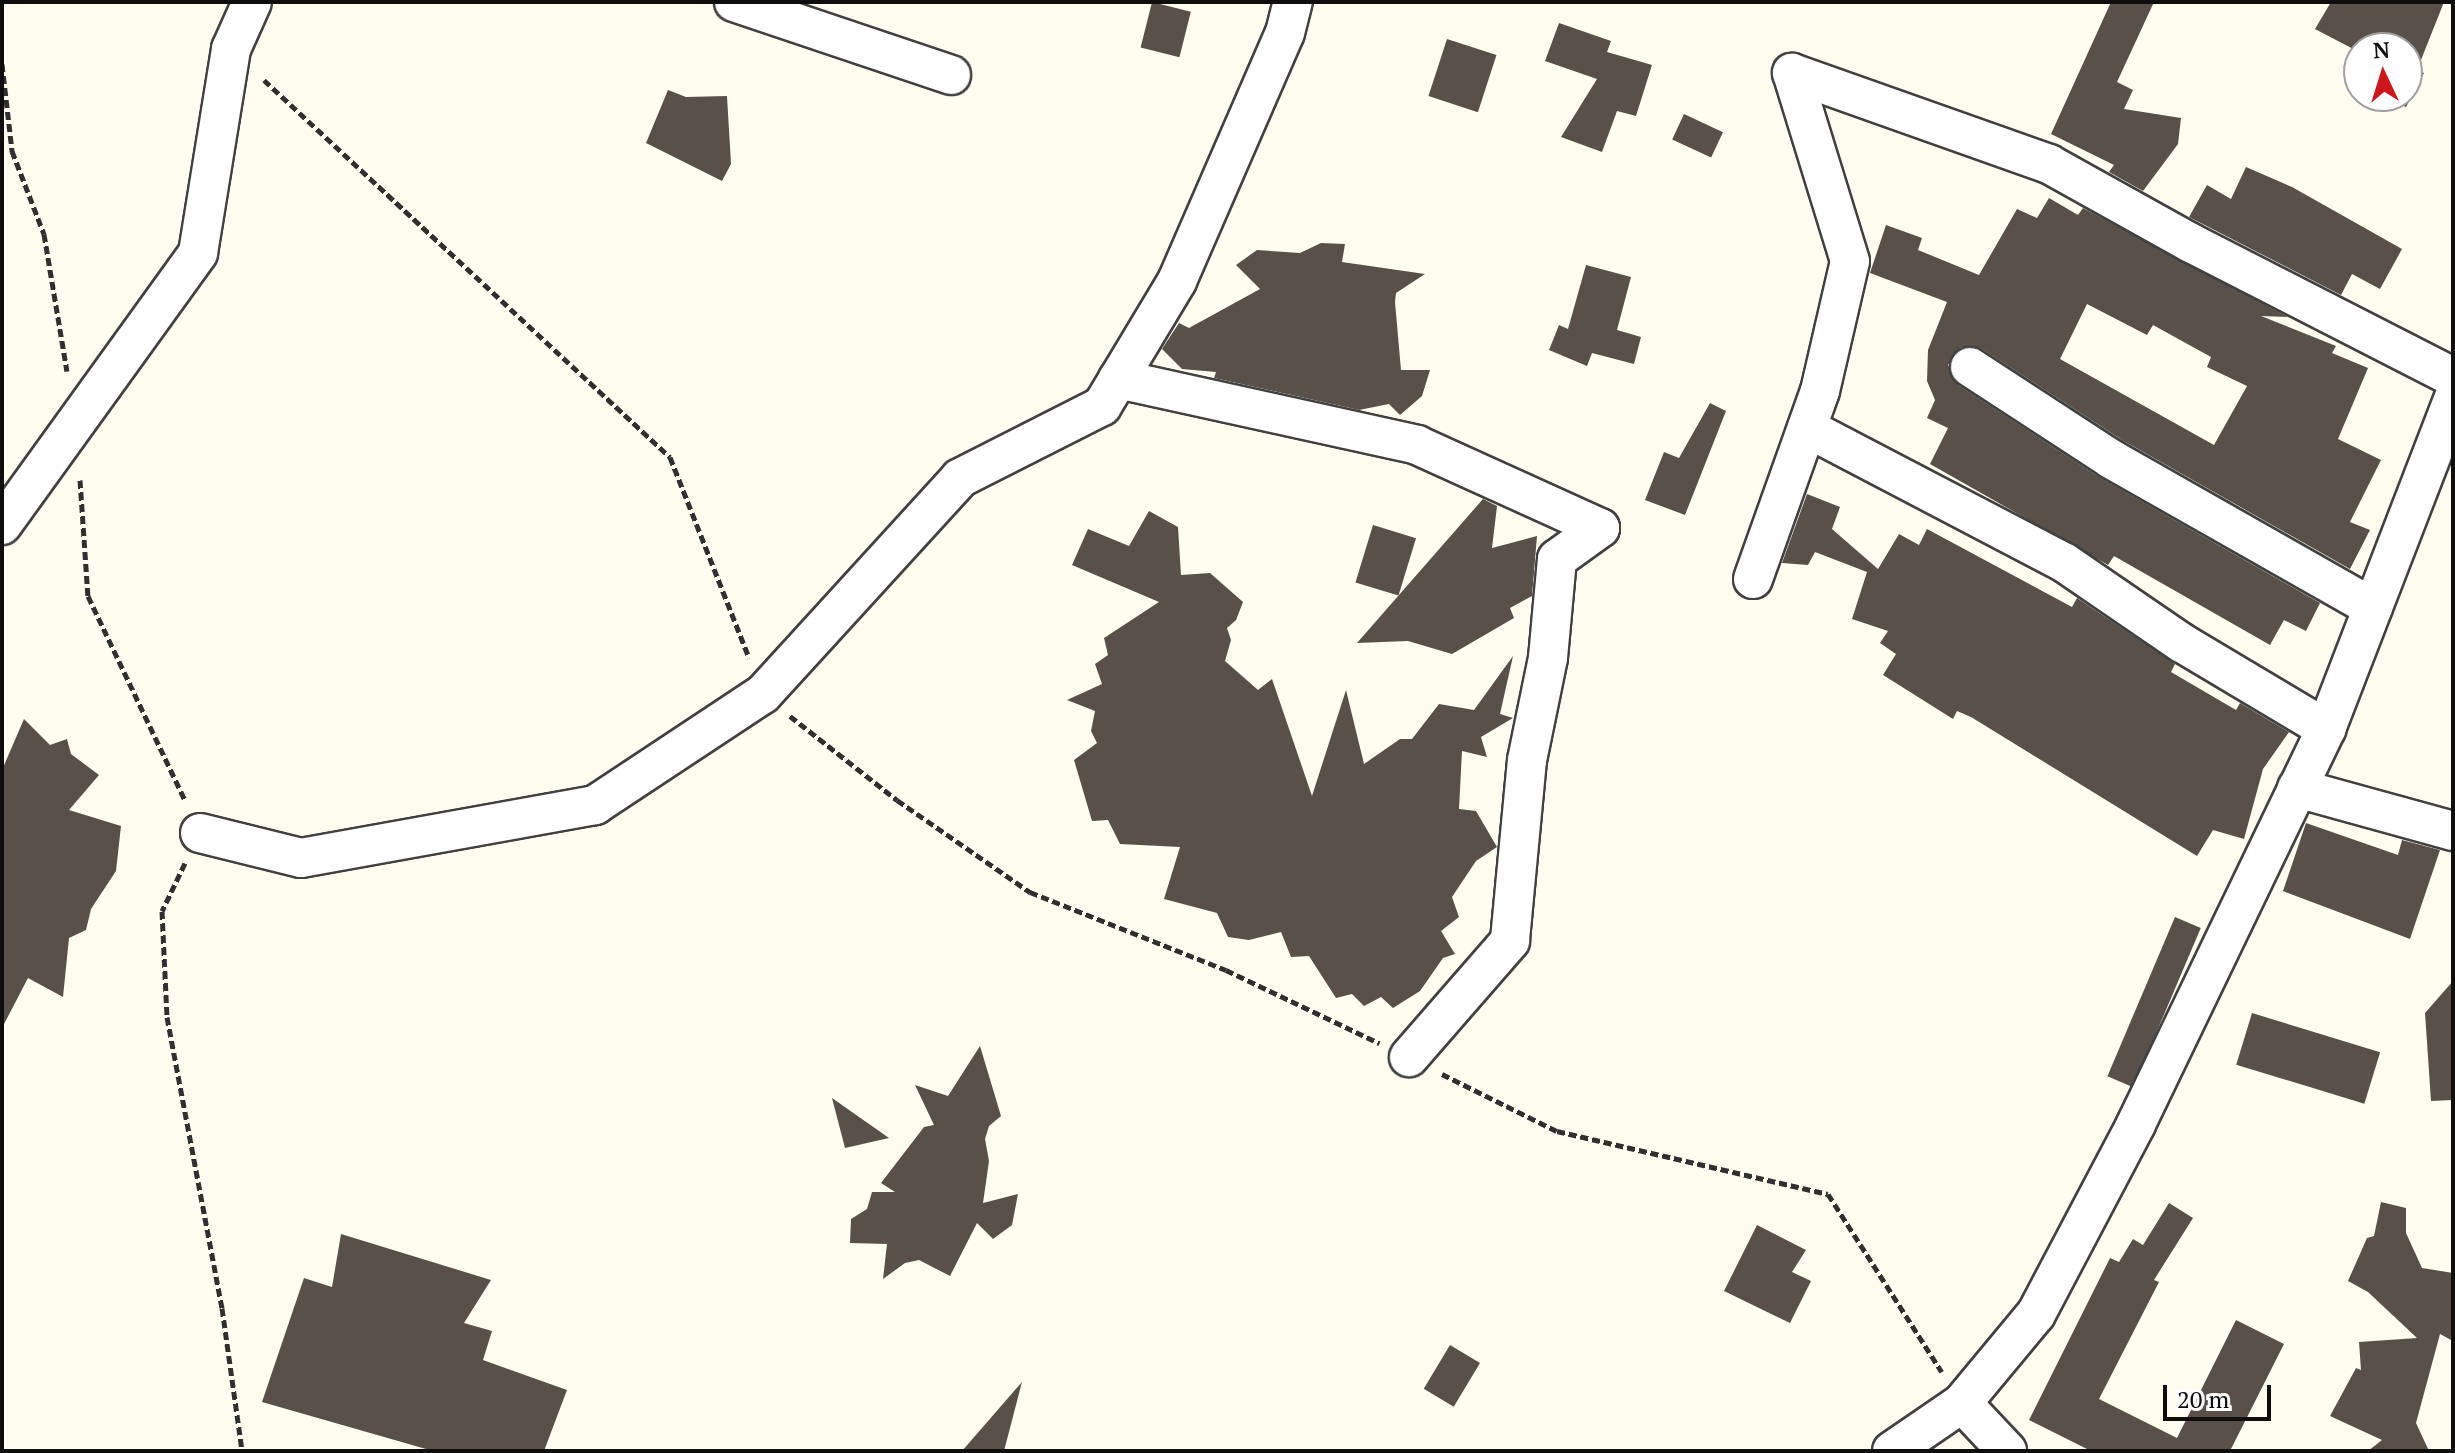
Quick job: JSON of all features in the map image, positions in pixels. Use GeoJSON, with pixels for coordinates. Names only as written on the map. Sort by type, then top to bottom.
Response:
{"type":"FeatureCollection","features":[{"type":"Feature","properties":{"kind":"street"},"geometry":{"type":"LineString","coordinates":[[2,525],[198,253],[231,49],[252,2]]}},
{"type":"Feature","properties":{"kind":"street"},"geometry":{"type":"LineString","coordinates":[[734,2],[951,75]]}},
{"type":"Feature","properties":{"kind":"street"},"geometry":{"type":"LineString","coordinates":[[200,833],[301,858],[595,805],[763,694],[960,478],[1102,406],[1177,281],[1285,33],[1293,2]]}},
{"type":"Feature","properties":{"kind":"street"},"geometry":{"type":"LineString","coordinates":[[1753,579],[1807,428],[1850,261],[1792,73],[2049,164],[2191,243],[2453,377]]}},
{"type":"Feature","properties":{"kind":"street"},"geometry":{"type":"LineString","coordinates":[[1970,367],[2111,459],[2373,608]]}},
{"type":"Feature","properties":{"kind":"street"},"geometry":{"type":"LineString","coordinates":[[1118,379],[1417,445],[1600,528],[1557,559],[1548,658],[1527,760],[1510,941],[1409,1057]]}},
{"type":"Feature","properties":{"kind":"street"},"geometry":{"type":"LineString","coordinates":[[1892,1451],[1962,1403],[2036,1314],[2136,1124],[2326,729],[2453,400]]}},
{"type":"Feature","properties":{"kind":"street"},"geometry":{"type":"LineString","coordinates":[[1807,428],[2065,563],[2182,643],[2326,729]]}},
{"type":"Feature","properties":{"kind":"street"},"geometry":{"type":"LineString","coordinates":[[2297,788],[2453,831]]}},
{"type":"Feature","properties":{"kind":"street"},"geometry":{"type":"LineString","coordinates":[[1962,1403],[2007,1451]]}},
{"type":"Feature","properties":{"kind":"path"},"geometry":{"type":"LineString","coordinates":[[231,49],[670,457],[763,694],[897,800],[1030,892],[1226,970],[1557,1131],[1828,1194],[1962,1403]]}},
{"type":"Feature","properties":{"kind":"path"},"geometry":{"type":"LineString","coordinates":[[200,833],[162,911],[167,1017],[222,1308],[242,1451]]}},
{"type":"Feature","properties":{"kind":"building"},"geometry":{"type":"Polygon","coordinates":[[[1152,2],[1191,12],[1179,57],[1141,48],[1152,2]]]}},
{"type":"Feature","properties":{"kind":"building"},"geometry":{"type":"Polygon","coordinates":[[[2111,2],[2154,2],[2117,82],[2133,90],[2124,109],[2181,118],[2178,144],[2143,191],[2109,172],[2114,165],[2051,134],[2111,2]]]}},
{"type":"Feature","properties":{"kind":"building"},"geometry":{"type":"Polygon","coordinates":[[[2331,2],[2444,2],[2423,55],[2423,32],[2343,32],[2343,44],[2315,29],[2331,2]]]}},
{"type":"Feature","properties":{"kind":"building"},"geometry":{"type":"Polygon","coordinates":[[[1559,23],[1611,41],[1607,52],[1652,65],[1636,116],[1617,111],[1602,152],[1561,137],[1597,79],[1545,61],[1559,23]]]}},
{"type":"Feature","properties":{"kind":"building"},"geometry":{"type":"Polygon","coordinates":[[[1447,39],[1496,55],[1478,112],[1428,96],[1447,39]]]}},
{"type":"Feature","properties":{"kind":"building"},"geometry":{"type":"Polygon","coordinates":[[[668,90],[686,97],[727,96],[731,164],[722,181],[646,143],[668,90]]]}},
{"type":"Feature","properties":{"kind":"building"},"geometry":{"type":"Polygon","coordinates":[[[1684,114],[1723,132],[1711,158],[1672,139],[1684,114]]]}},
{"type":"Feature","properties":{"kind":"building"},"geometry":{"type":"Polygon","coordinates":[[[2246,167],[2292,187],[2402,249],[2380,289],[2352,274],[2341,295],[2189,217],[2207,185],[2231,199],[2246,167]]]}},
{"type":"Feature","properties":{"kind":"building"},"geometry":{"type":"Polygon","coordinates":[[[2049,198],[2078,215],[2083,208],[2288,317],[2261,316],[2336,346],[2332,353],[2368,368],[2338,439],[2381,460],[2350,522],[2370,530],[2350,569],[2122,440],[1982,349],[1961,347],[1948,365],[1958,385],[2099,477],[2320,603],[2306,631],[2284,620],[2270,645],[2114,556],[2108,565],[1930,464],[1948,428],[1927,418],[1935,400],[1927,381],[1928,350],[1947,302],[1870,273],[1886,225],[1922,238],[1918,250],[1979,275],[2017,209],[2037,218],[2049,198]],[[2087,304],[2060,359],[2214,445],[2247,386],[2207,367],[2211,357],[2153,325],[2147,335],[2087,304]]]}},
{"type":"Feature","properties":{"kind":"building"},"geometry":{"type":"Polygon","coordinates":[[[1321,243],[1345,244],[1342,262],[1425,274],[1396,293],[1401,370],[1430,370],[1422,396],[1400,415],[1389,404],[1359,410],[1214,378],[1216,372],[1182,369],[1162,349],[1179,323],[1189,328],[1260,289],[1236,265],[1257,250],[1300,253],[1321,243]]]}},
{"type":"Feature","properties":{"kind":"building"},"geometry":{"type":"Polygon","coordinates":[[[1586,265],[1631,277],[1617,330],[1641,337],[1634,364],[1592,353],[1587,366],[1549,350],[1559,325],[1568,329],[1586,265]]]}},
{"type":"Feature","properties":{"kind":"building"},"geometry":{"type":"Polygon","coordinates":[[[1710,403],[1726,411],[1685,515],[1645,500],[1664,452],[1679,458],[1710,403]]]}},
{"type":"Feature","properties":{"kind":"building"},"geometry":{"type":"Polygon","coordinates":[[[1807,494],[1840,507],[1832,529],[1878,569],[1899,534],[1919,545],[1927,529],[2072,607],[2077,598],[2175,664],[2171,672],[2236,710],[2240,703],[2289,732],[2263,769],[2244,839],[2213,830],[2197,856],[1971,717],[1957,711],[1953,719],[1883,675],[1896,654],[1880,643],[1888,631],[1852,619],[1867,572],[1815,552],[1808,565],[1782,563],[1807,494]]]}},
{"type":"Feature","properties":{"kind":"building"},"geometry":{"type":"Polygon","coordinates":[[[1483,499],[1497,506],[1492,548],[1537,536],[1532,596],[1510,608],[1514,618],[1452,654],[1408,641],[1357,643],[1483,499]]]}},
{"type":"Feature","properties":{"kind":"building"},"geometry":{"type":"Polygon","coordinates":[[[1149,511],[1178,527],[1181,575],[1210,573],[1243,602],[1236,620],[1227,628],[1231,640],[1225,661],[1258,690],[1272,679],[1312,796],[1346,690],[1364,764],[1400,739],[1412,739],[1439,704],[1474,710],[1513,656],[1500,714],[1513,718],[1481,737],[1487,757],[1462,751],[1459,809],[1476,811],[1497,847],[1476,861],[1452,897],[1459,917],[1441,931],[1455,954],[1443,958],[1420,991],[1393,1008],[1381,997],[1364,1006],[1352,994],[1336,998],[1309,956],[1291,957],[1281,932],[1249,940],[1228,937],[1217,913],[1164,899],[1180,847],[1120,844],[1108,820],[1092,821],[1074,760],[1097,743],[1091,731],[1095,711],[1067,700],[1102,684],[1095,664],[1108,655],[1104,638],[1159,602],[1072,565],[1088,529],[1129,546],[1149,511]]]}},
{"type":"Feature","properties":{"kind":"building"},"geometry":{"type":"Polygon","coordinates":[[[1373,525],[1416,538],[1398,596],[1355,582],[1373,525]]]}},
{"type":"Feature","properties":{"kind":"building"},"geometry":{"type":"Polygon","coordinates":[[[24,719],[50,745],[67,739],[71,754],[99,775],[69,810],[121,826],[116,871],[91,909],[86,930],[69,938],[63,997],[28,978],[2,1028],[2,770],[24,719]]]}},
{"type":"Feature","properties":{"kind":"building"},"geometry":{"type":"Polygon","coordinates":[[[2306,823],[2398,855],[2402,840],[2440,850],[2410,939],[2283,891],[2306,823]]]}},
{"type":"Feature","properties":{"kind":"building"},"geometry":{"type":"Polygon","coordinates":[[[2175,917],[2201,928],[2133,1087],[2107,1076],[2175,917]]]}},
{"type":"Feature","properties":{"kind":"building"},"geometry":{"type":"Polygon","coordinates":[[[2453,981],[2453,1100],[2431,1101],[2425,1013],[2453,981]]]}},
{"type":"Feature","properties":{"kind":"building"},"geometry":{"type":"Polygon","coordinates":[[[2252,1013],[2380,1052],[2364,1104],[2236,1065],[2252,1013]]]}},
{"type":"Feature","properties":{"kind":"building"},"geometry":{"type":"Polygon","coordinates":[[[980,1046],[1001,1116],[989,1126],[985,1139],[989,1161],[983,1203],[1018,1194],[1012,1225],[993,1239],[977,1223],[950,1276],[919,1260],[905,1263],[883,1279],[887,1244],[850,1243],[851,1219],[867,1209],[872,1192],[895,1192],[881,1183],[924,1127],[934,1125],[915,1085],[948,1096],[980,1046]]]}},
{"type":"Feature","properties":{"kind":"building"},"geometry":{"type":"Polygon","coordinates":[[[832,1098],[889,1138],[845,1148],[832,1098]]]}},
{"type":"Feature","properties":{"kind":"building"},"geometry":{"type":"Polygon","coordinates":[[[2381,1202],[2406,1208],[2406,1233],[2422,1268],[2453,1273],[2453,1341],[2440,1334],[2416,1423],[2429,1451],[2368,1451],[2382,1440],[2330,1416],[2356,1368],[2361,1370],[2359,1342],[2417,1338],[2368,1292],[2348,1281],[2367,1238],[2374,1236],[2381,1202]]]}},
{"type":"Feature","properties":{"kind":"building"},"geometry":{"type":"Polygon","coordinates":[[[2169,1203],[2193,1218],[2154,1280],[2159,1282],[2099,1399],[2177,1438],[2236,1320],[2284,1344],[2230,1451],[2091,1451],[2029,1420],[2110,1258],[2119,1262],[2133,1239],[2143,1245],[2169,1203]]]}},
{"type":"Feature","properties":{"kind":"building"},"geometry":{"type":"Polygon","coordinates":[[[1757,1225],[1806,1250],[1792,1272],[1811,1281],[1790,1323],[1724,1291],[1757,1225]]]}},
{"type":"Feature","properties":{"kind":"building"},"geometry":{"type":"Polygon","coordinates":[[[341,1234],[491,1280],[464,1323],[492,1331],[483,1360],[567,1390],[544,1451],[433,1451],[262,1402],[304,1278],[332,1287],[341,1234]]]}},
{"type":"Feature","properties":{"kind":"building"},"geometry":{"type":"Polygon","coordinates":[[[1450,1345],[1480,1363],[1454,1407],[1424,1389],[1450,1345]]]}},
{"type":"Feature","properties":{"kind":"building"},"geometry":{"type":"Polygon","coordinates":[[[1022,1382],[1004,1451],[962,1451],[1022,1382]]]}}]}
